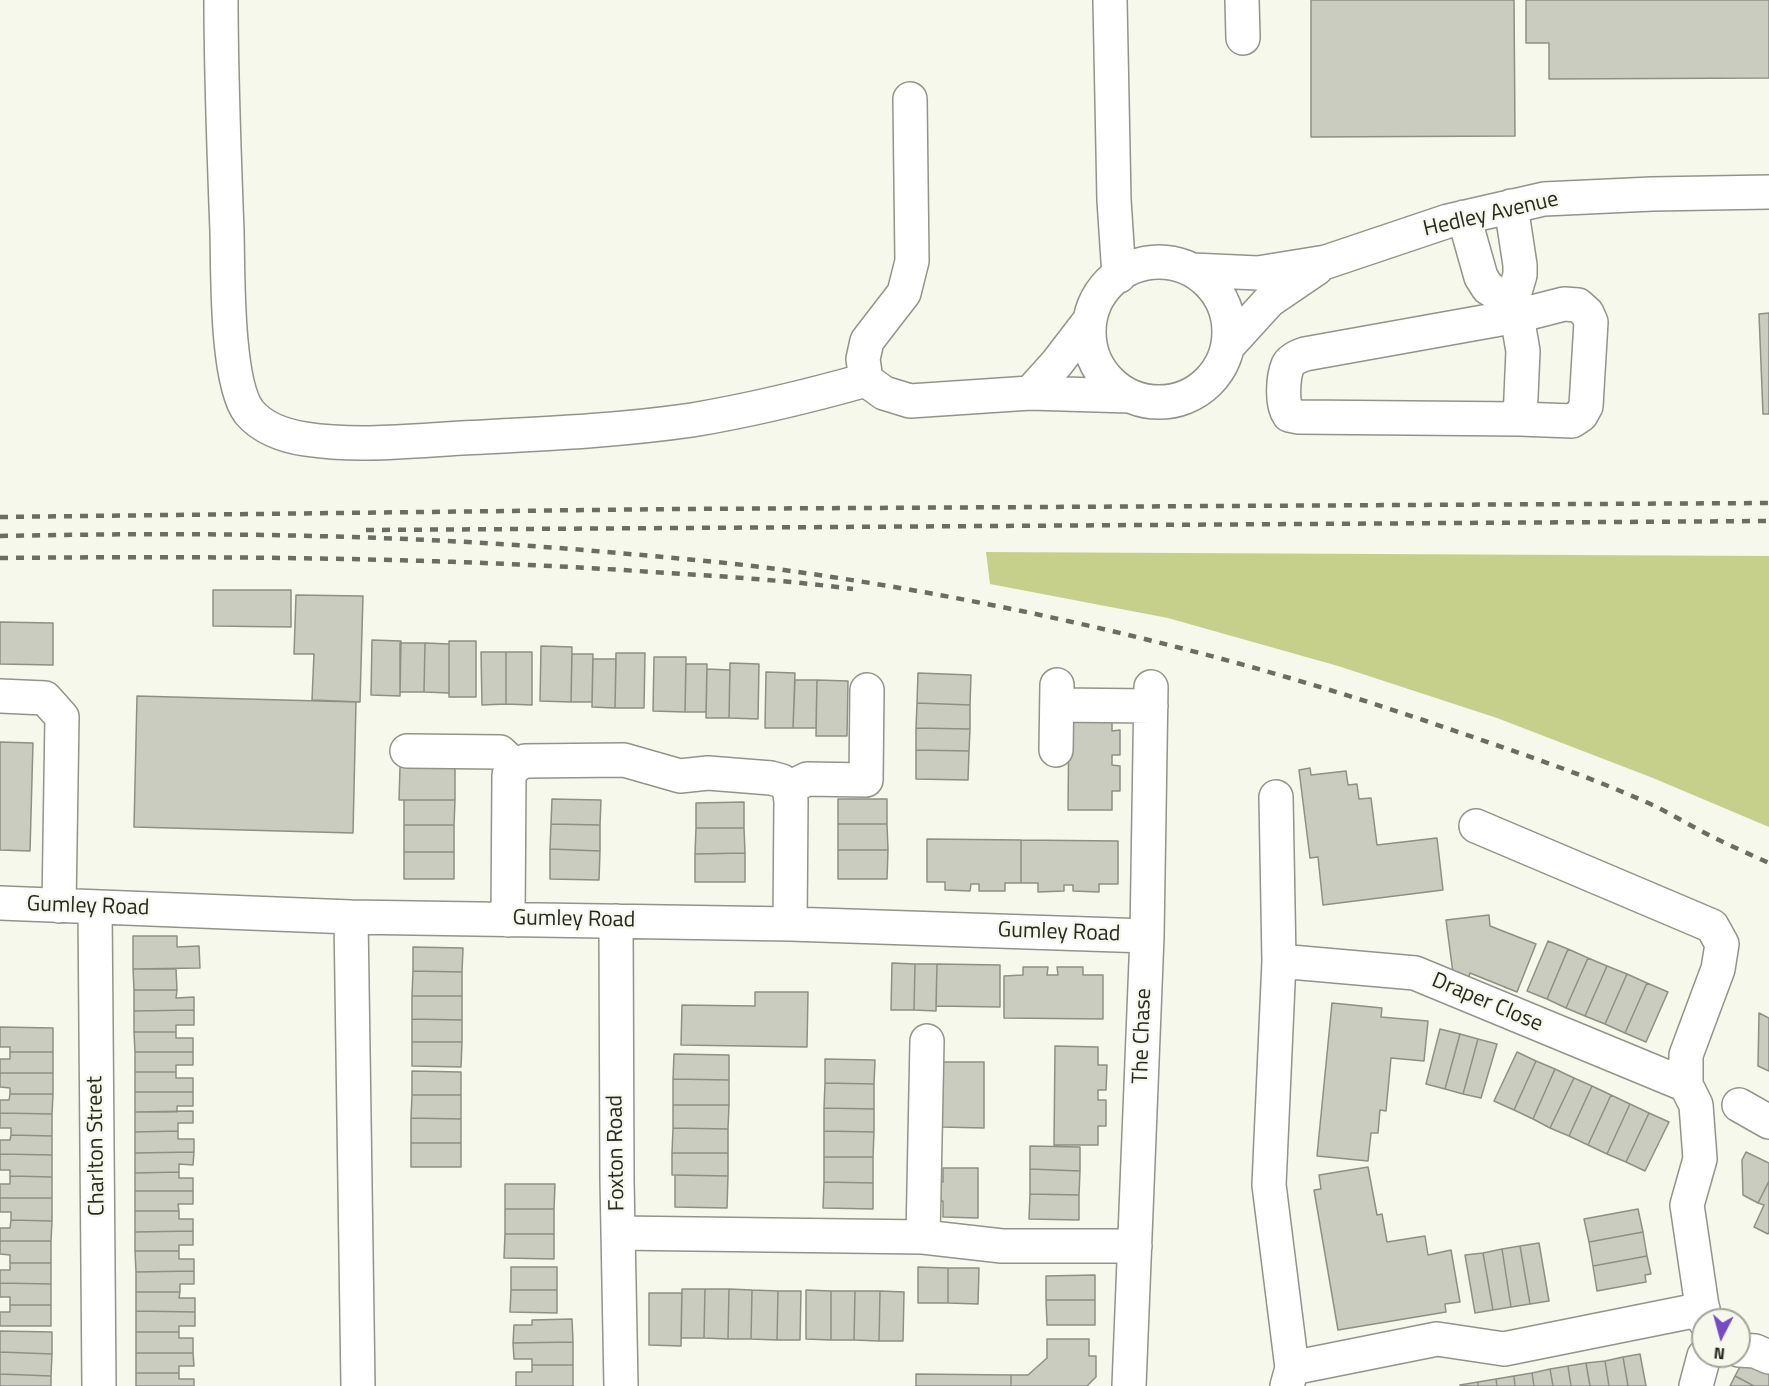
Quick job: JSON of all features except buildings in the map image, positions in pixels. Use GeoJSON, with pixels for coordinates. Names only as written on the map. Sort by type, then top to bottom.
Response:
{"type":"FeatureCollection","features":[{"type":"Feature","properties":{"kind":"street"},"geometry":{"type":"LineString","coordinates":[[220,0],[231,328],[237,381],[242,398],[250,412],[261,423],[289,436],[344,443],[588,432],[691,420],[775,405],[866,380]]}},
{"type":"Feature","properties":{"kind":"street"},"geometry":{"type":"LineString","coordinates":[[1110,0],[1114,200],[1119,276]]}},
{"type":"Feature","properties":{"kind":"street"},"geometry":{"type":"LineString","coordinates":[[1242,0],[1243,39]]}},
{"type":"Feature","properties":{"kind":"street"},"geometry":{"type":"LineString","coordinates":[[910,99],[912,261],[904,293],[867,341],[862,359],[866,380],[884,393],[910,401],[1030,393],[1131,396]]}},
{"type":"Feature","properties":{"kind":"street","name":"Hedley Avenue"},"geometry":{"type":"LineString","coordinates":[[1192,270],[1258,273],[1326,262],[1464,217],[1544,199],[1769,192]]}},
{"type":"Feature","properties":{"kind":"street"},"geometry":{"type":"LineString","coordinates":[[1511,206],[1520,265],[1514,309],[1523,351],[1520,419]]}},
{"type":"Feature","properties":{"kind":"street"},"geometry":{"type":"LineString","coordinates":[[1464,217],[1481,278],[1488,288],[1514,309]]}},
{"type":"Feature","properties":{"kind":"street","name":"Hedley Avenue"},"geometry":{"type":"LineString","coordinates":[[1229,345],[1226,309],[1212,285],[1192,270],[1177,264],[1152,262],[1133,267],[1112,280],[1096,302],[1090,320],[1090,344],[1099,370],[1110,383],[1131,396],[1151,402],[1176,400],[1194,394],[1213,378],[1220,368],[1229,345],[1270,300],[1326,262]]}},
{"type":"Feature","properties":{"kind":"street"},"geometry":{"type":"LineString","coordinates":[[1564,304],[1578,305],[1587,313],[1591,322],[1586,406],[1581,415],[1572,421],[1520,419],[1299,417],[1289,415],[1284,409],[1283,398],[1288,365],[1296,357],[1514,309],[1564,304]]}},
{"type":"Feature","properties":{"kind":"street"},"geometry":{"type":"LineString","coordinates":[[1030,393],[1057,363],[1090,320]]}},
{"type":"Feature","properties":{"kind":"street"},"geometry":{"type":"LineString","coordinates":[[789,788],[807,779],[866,780],[867,690]]}},
{"type":"Feature","properties":{"kind":"street","name":"The Chase"},"geometry":{"type":"LineString","coordinates":[[1056,750],[1057,695],[1151,696],[1147,936],[1129,1386]]}},
{"type":"Feature","properties":{"kind":"street"},"geometry":{"type":"LineString","coordinates":[[0,696],[45,698],[62,717],[59,906]]}},
{"type":"Feature","properties":{"kind":"street"},"geometry":{"type":"LineString","coordinates":[[407,751],[500,752],[515,766]]}},
{"type":"Feature","properties":{"kind":"street"},"geometry":{"type":"LineString","coordinates":[[508,920],[509,776],[515,766],[525,761],[542,760],[624,760],[680,776],[708,773],[783,781],[789,788],[791,801],[790,924]]}},
{"type":"Feature","properties":{"kind":"street"},"geometry":{"type":"LineString","coordinates":[[1276,797],[1279,961],[1269,1185],[1290,1377],[1437,1339],[1504,1349],[1691,1317]]}},
{"type":"Feature","properties":{"kind":"street"},"geometry":{"type":"LineString","coordinates":[[1476,826],[1712,926],[1722,944],[1718,969],[1686,1055],[1686,1085],[1696,1105],[1700,1159],[1687,1205],[1702,1308]]}},
{"type":"Feature","properties":{"kind":"street","name":"Gumley Road"},"geometry":{"type":"LineString","coordinates":[[0,903],[351,917],[790,924],[1147,936]]}},
{"type":"Feature","properties":{"kind":"street","name":"Charlton Street"},"geometry":{"type":"LineString","coordinates":[[95,907],[99,1386]]}},
{"type":"Feature","properties":{"kind":"street"},"geometry":{"type":"LineString","coordinates":[[351,917],[358,1386]]}},
{"type":"Feature","properties":{"kind":"street","name":"Foxton Road"},"geometry":{"type":"LineString","coordinates":[[616,921],[621,1386]]}},
{"type":"Feature","properties":{"kind":"street","name":"Draper Close"},"geometry":{"type":"LineString","coordinates":[[1279,961],[1415,973],[1686,1085]]}},
{"type":"Feature","properties":{"kind":"street"},"geometry":{"type":"LineString","coordinates":[[923,1237],[927,1041]]}},
{"type":"Feature","properties":{"kind":"street"},"geometry":{"type":"LineString","coordinates":[[1739,1105],[1769,1122]]}},
{"type":"Feature","properties":{"kind":"street"},"geometry":{"type":"LineString","coordinates":[[618,1233],[923,1237],[1002,1246],[1135,1246]]}},
{"type":"Feature","properties":{"kind":"street"},"geometry":{"type":"LineString","coordinates":[[1751,1351],[1769,1357]]}},
{"type":"Feature","properties":{"kind":"street"},"geometry":{"type":"LineString","coordinates":[[1696,1386],[1701,1368]]}},
{"type":"Feature","properties":{"kind":"green space"},"geometry":{"type":"Polygon","coordinates":[[[986,552],[1769,556],[1769,827],[1653,778],[1497,718],[1338,666],[1168,618],[990,584],[986,552]]]}},
{"type":"Feature","properties":{"kind":"railway"},"geometry":{"type":"LineString","coordinates":[[0,517],[676,509],[1769,503]]}},
{"type":"Feature","properties":{"kind":"railway"},"geometry":{"type":"LineString","coordinates":[[366,530],[1769,521]]}},
{"type":"Feature","properties":{"kind":"railway"},"geometry":{"type":"LineString","coordinates":[[0,536],[292,535],[438,540],[584,550],[759,567],[946,596],[1027,612],[1187,650],[1266,671],[1423,720],[1619,790],[1769,863]]}},
{"type":"Feature","properties":{"kind":"railway"},"geometry":{"type":"LineString","coordinates":[[0,558],[234,557],[467,562],[709,576],[853,589]]}}]}
